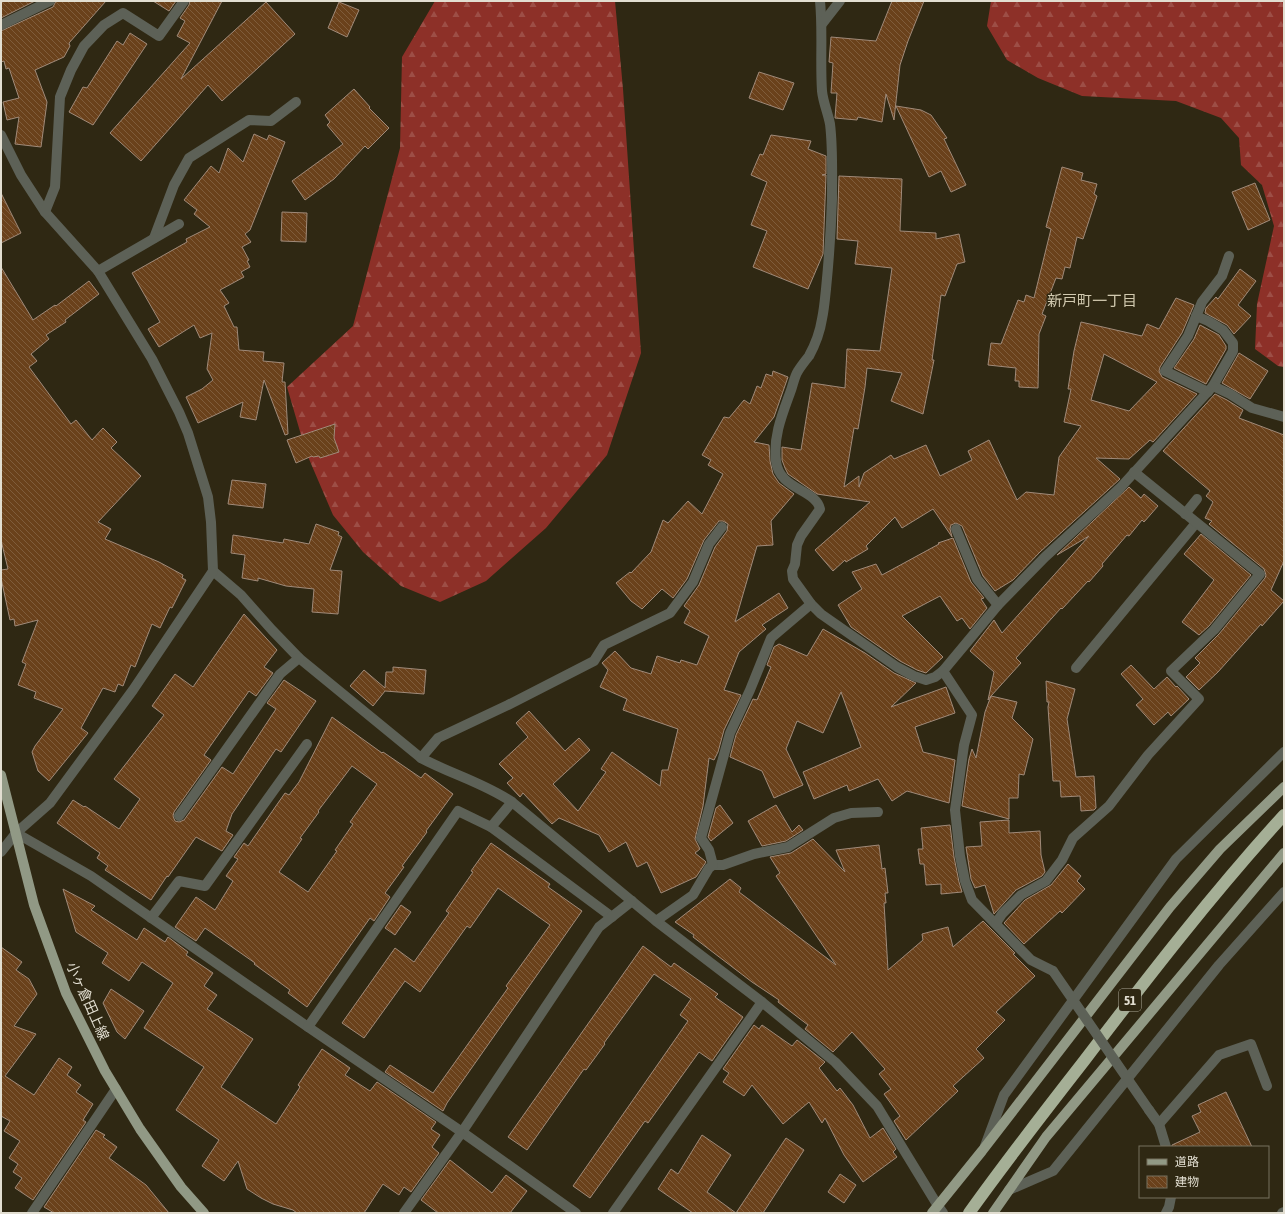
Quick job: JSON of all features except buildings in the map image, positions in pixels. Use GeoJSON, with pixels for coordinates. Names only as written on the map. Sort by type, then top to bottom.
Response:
{"type":"FeatureCollection","features":[{"type":"Feature","properties":{"kind":"highway","name":"51"},"geometry":{"type":"LineString","coordinates":[[969,1213],[1126,1006],[1203,909],[1259,842],[1284,815]]}},
{"type":"Feature","properties":{"kind":"main road","name":"小ヶ倉田上線"},"geometry":{"type":"LineString","coordinates":[[1,775],[34,905],[66,993],[105,1072],[140,1129],[181,1187],[204,1213]]}},
{"type":"Feature","properties":{"kind":"main road","name":"51"},"geometry":{"type":"LineString","coordinates":[[938,1211],[982,1151],[1170,908],[1220,849],[1284,787]]}},
{"type":"Feature","properties":{"kind":"main road","name":"51"},"geometry":{"type":"LineString","coordinates":[[993,1213],[1046,1137],[1284,853]]}},
{"type":"Feature","properties":{"kind":"street"},"geometry":{"type":"LineString","coordinates":[[1,25],[50,1]]}},
{"type":"Feature","properties":{"kind":"street"},"geometry":{"type":"LineString","coordinates":[[45,212],[55,187],[60,97],[70,70],[84,46],[104,25],[123,13],[159,36],[184,1]]}},
{"type":"Feature","properties":{"kind":"street"},"geometry":{"type":"LineString","coordinates":[[820,1],[822,24],[822,93],[830,123],[832,162],[831,228],[828,268],[822,320],[817,338],[810,354],[798,372],[780,424],[776,443],[776,461],[778,472],[784,479],[805,494],[816,499],[819,504],[820,509],[803,532],[797,545],[795,564],[792,571],[793,579],[811,604],[821,614],[897,667],[914,676],[926,680],[935,677],[942,671],[998,605],[1045,557],[1120,488],[1210,389],[1233,350],[1233,343],[1223,330],[1196,316]]}},
{"type":"Feature","properties":{"kind":"street"},"geometry":{"type":"LineString","coordinates":[[822,24],[840,1]]}},
{"type":"Feature","properties":{"kind":"street"},"geometry":{"type":"LineString","coordinates":[[154,238],[174,185],[189,158],[249,120],[271,121],[296,102]]}},
{"type":"Feature","properties":{"kind":"street"},"geometry":{"type":"LineString","coordinates":[[1,134],[21,176],[45,212],[98,271],[152,359],[179,412],[188,433],[208,497],[211,522],[213,571],[133,690],[50,802],[16,833],[1,852]]}},
{"type":"Feature","properties":{"kind":"street"},"geometry":{"type":"LineString","coordinates":[[98,271],[179,224]]}},
{"type":"Feature","properties":{"kind":"street"},"geometry":{"type":"LineString","coordinates":[[1229,256],[1222,276],[1202,302],[1188,336],[1165,371],[1210,389],[1230,394],[1252,408],[1284,417]]}},
{"type":"Feature","properties":{"kind":"street"},"geometry":{"type":"LineString","coordinates":[[996,923],[1002,914],[1022,895],[1046,881],[1062,860],[1073,838],[1109,806],[1148,755],[1199,699],[1172,671],[1214,630],[1260,574],[1134,472]]}},
{"type":"Feature","properties":{"kind":"street"},"geometry":{"type":"LineString","coordinates":[[1186,514],[1197,499]]}},
{"type":"Feature","properties":{"kind":"street"},"geometry":{"type":"LineString","coordinates":[[1076,668],[1196,523]]}},
{"type":"Feature","properties":{"kind":"street"},"geometry":{"type":"LineString","coordinates":[[421,758],[438,738],[508,705],[594,661],[604,645],[670,613],[693,582],[709,544],[722,527]]}},
{"type":"Feature","properties":{"kind":"street"},"geometry":{"type":"LineString","coordinates":[[956,529],[977,578],[998,605]]}},
{"type":"Feature","properties":{"kind":"street"},"geometry":{"type":"LineString","coordinates":[[213,571],[241,595],[299,658],[421,758],[440,769],[497,791],[512,802],[656,921],[762,1002],[835,1062],[877,1106],[938,1211]]}},
{"type":"Feature","properties":{"kind":"street"},"geometry":{"type":"LineString","coordinates":[[713,865],[709,850],[701,838],[730,733],[750,690],[771,638],[811,604]]}},
{"type":"Feature","properties":{"kind":"street"},"geometry":{"type":"LineString","coordinates":[[179,816],[280,674],[299,658]]}},
{"type":"Feature","properties":{"kind":"street"},"geometry":{"type":"LineString","coordinates":[[942,671],[972,714],[964,744],[955,810],[963,869],[972,900],[1031,960],[1053,970],[1159,1124],[1166,1146]]}},
{"type":"Feature","properties":{"kind":"street"},"geometry":{"type":"LineString","coordinates":[[151,918],[179,881],[205,886],[307,744]]}},
{"type":"Feature","properties":{"kind":"street"},"geometry":{"type":"LineString","coordinates":[[982,1151],[1004,1095],[1176,859],[1284,752]]}},
{"type":"Feature","properties":{"kind":"street"},"geometry":{"type":"LineString","coordinates":[[491,827],[512,802]]}},
{"type":"Feature","properties":{"kind":"street"},"geometry":{"type":"LineString","coordinates":[[308,1027],[458,810],[491,827],[612,917]]}},
{"type":"Feature","properties":{"kind":"street"},"geometry":{"type":"LineString","coordinates":[[656,921],[693,895],[709,868],[713,865],[723,865],[754,854],[788,847],[834,818],[851,813],[878,812]]}},
{"type":"Feature","properties":{"kind":"street"},"geometry":{"type":"LineString","coordinates":[[16,833],[91,876],[462,1132],[576,1213]]}},
{"type":"Feature","properties":{"kind":"street"},"geometry":{"type":"LineString","coordinates":[[1009,1190],[1053,1172],[1219,965],[1284,892]]}},
{"type":"Feature","properties":{"kind":"street"},"geometry":{"type":"LineString","coordinates":[[404,1213],[462,1132],[599,927],[632,901]]}},
{"type":"Feature","properties":{"kind":"street"},"geometry":{"type":"LineString","coordinates":[[613,1213],[762,1002]]}},
{"type":"Feature","properties":{"kind":"street"},"geometry":{"type":"LineString","coordinates":[[1159,1124],[1219,1055],[1251,1044],[1268,1086]]}},
{"type":"Feature","properties":{"kind":"street"},"geometry":{"type":"LineString","coordinates":[[32,1213],[116,1089]]}},
{"type":"Feature","properties":{"kind":"street"},"geometry":{"type":"LineString","coordinates":[[1166,1213],[1171,1198]]}},
{"type":"Feature","properties":{"kind":"green space"},"geometry":{"type":"Polygon","coordinates":[[[435,1],[615,1],[623,89],[641,353],[607,455],[546,528],[486,581],[440,602],[401,586],[363,552],[333,515],[306,452],[287,387],[353,326],[400,148],[402,57],[435,1]]]}},
{"type":"Feature","properties":{"kind":"green space"},"geometry":{"type":"Polygon","coordinates":[[[991,1],[1284,1],[1284,367],[1278,366],[1255,349],[1257,304],[1274,226],[1262,185],[1241,165],[1239,138],[1221,118],[1176,101],[1082,96],[1038,78],[1007,60],[987,26],[991,1]]]}},
{"type":"Feature","properties":{"kind":"district","name":"新戸町一丁目"},"geometry":{"type":"Point","coordinates":[1092,301]}}]}
